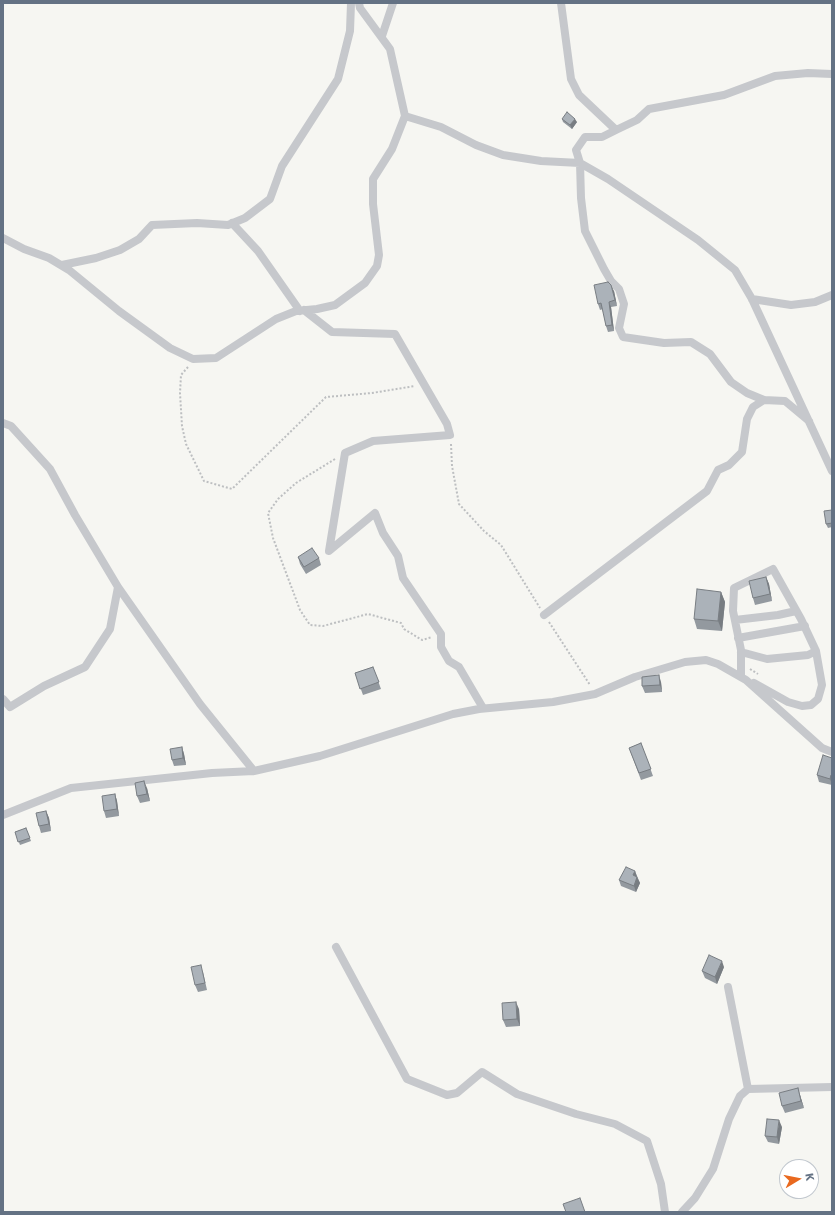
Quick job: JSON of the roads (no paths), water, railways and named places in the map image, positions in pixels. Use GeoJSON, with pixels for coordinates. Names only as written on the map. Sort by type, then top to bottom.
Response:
{"type":"FeatureCollection","features":[{"type":"Feature","properties":{"kind":"street"},"geometry":{"type":"LineString","coordinates":[[62,265],[96,258],[120,250],[139,239],[152,225],[197,223],[228,225],[245,218],[270,199],[282,166],[338,79],[350,31],[351,3]]}},
{"type":"Feature","properties":{"kind":"street"},"geometry":{"type":"LineString","coordinates":[[3,238],[62,265],[170,348],[193,359],[216,358],[276,319],[302,310],[317,309],[335,305],[365,283],[377,266],[379,255],[374,210],[373,179],[392,149],[405,116],[390,49],[382,36],[360,8],[359,3]]}},
{"type":"Feature","properties":{"kind":"street"},"geometry":{"type":"LineString","coordinates":[[382,36],[393,3]]}},
{"type":"Feature","properties":{"kind":"street"},"geometry":{"type":"LineString","coordinates":[[561,3],[571,79],[579,95],[616,130]]}},
{"type":"Feature","properties":{"kind":"street"},"geometry":{"type":"LineString","coordinates":[[809,421],[786,401],[764,400],[747,393],[731,382],[710,354],[691,342],[664,343],[623,336],[619,328],[624,304],[620,289],[611,281],[604,269],[586,230],[581,198],[580,163],[576,150],[585,137],[602,137],[637,120],[649,109],[724,95],[774,76],[808,73],[832,74]]}},
{"type":"Feature","properties":{"kind":"street"},"geometry":{"type":"LineString","coordinates":[[405,116],[441,127],[476,145],[503,155],[541,161],[580,163],[608,179],[698,240],[735,270],[752,300],[832,471]]}},
{"type":"Feature","properties":{"kind":"street"},"geometry":{"type":"LineString","coordinates":[[232,223],[258,251],[302,310],[332,332],[395,334],[447,424],[450,435],[373,441],[345,453],[329,551],[375,512],[383,533],[398,556],[403,578],[441,634],[441,646],[449,661],[459,667],[484,708]]}},
{"type":"Feature","properties":{"kind":"street"},"geometry":{"type":"LineString","coordinates":[[752,300],[791,305],[815,302],[832,295]]}},
{"type":"Feature","properties":{"kind":"street"},"geometry":{"type":"LineString","coordinates":[[544,615],[707,491],[718,470],[729,465],[742,452],[746,419],[753,408],[764,400]]}},
{"type":"Feature","properties":{"kind":"street"},"geometry":{"type":"LineString","coordinates":[[3,423],[11,426],[50,469],[75,515],[118,587],[200,704],[254,771]]}},
{"type":"Feature","properties":{"kind":"street"},"geometry":{"type":"LineString","coordinates":[[3,815],[71,788],[212,773],[254,771],[320,756],[454,714],[484,708],[553,702],[595,694],[635,677],[685,662],[706,660],[718,664],[744,678],[766,689],[788,702],[802,706],[811,705],[818,700],[822,685],[816,652],[805,626],[773,569],[734,588],[733,611],[741,652],[740,662],[744,678],[822,748],[832,752]]}},
{"type":"Feature","properties":{"kind":"street"},"geometry":{"type":"LineString","coordinates":[[3,698],[10,707],[44,686],[85,667],[110,629],[118,587]]}},
{"type":"Feature","properties":{"kind":"street"},"geometry":{"type":"LineString","coordinates":[[735,620],[778,615],[796,611]]}},
{"type":"Feature","properties":{"kind":"street"},"geometry":{"type":"LineString","coordinates":[[738,638],[805,626]]}},
{"type":"Feature","properties":{"kind":"street"},"geometry":{"type":"LineString","coordinates":[[741,652],[766,659],[808,655],[816,652]]}},
{"type":"Feature","properties":{"kind":"street"},"geometry":{"type":"LineString","coordinates":[[336,947],[408,1079],[447,1095],[457,1093],[482,1072],[517,1094],[576,1114],[615,1124],[647,1141],[661,1184],[665,1212]]}},
{"type":"Feature","properties":{"kind":"street"},"geometry":{"type":"LineString","coordinates":[[728,987],[748,1089]]}},
{"type":"Feature","properties":{"kind":"street"},"geometry":{"type":"LineString","coordinates":[[682,1212],[695,1198],[714,1169],[729,1119],[740,1096],[748,1089],[832,1087]]}}]}
